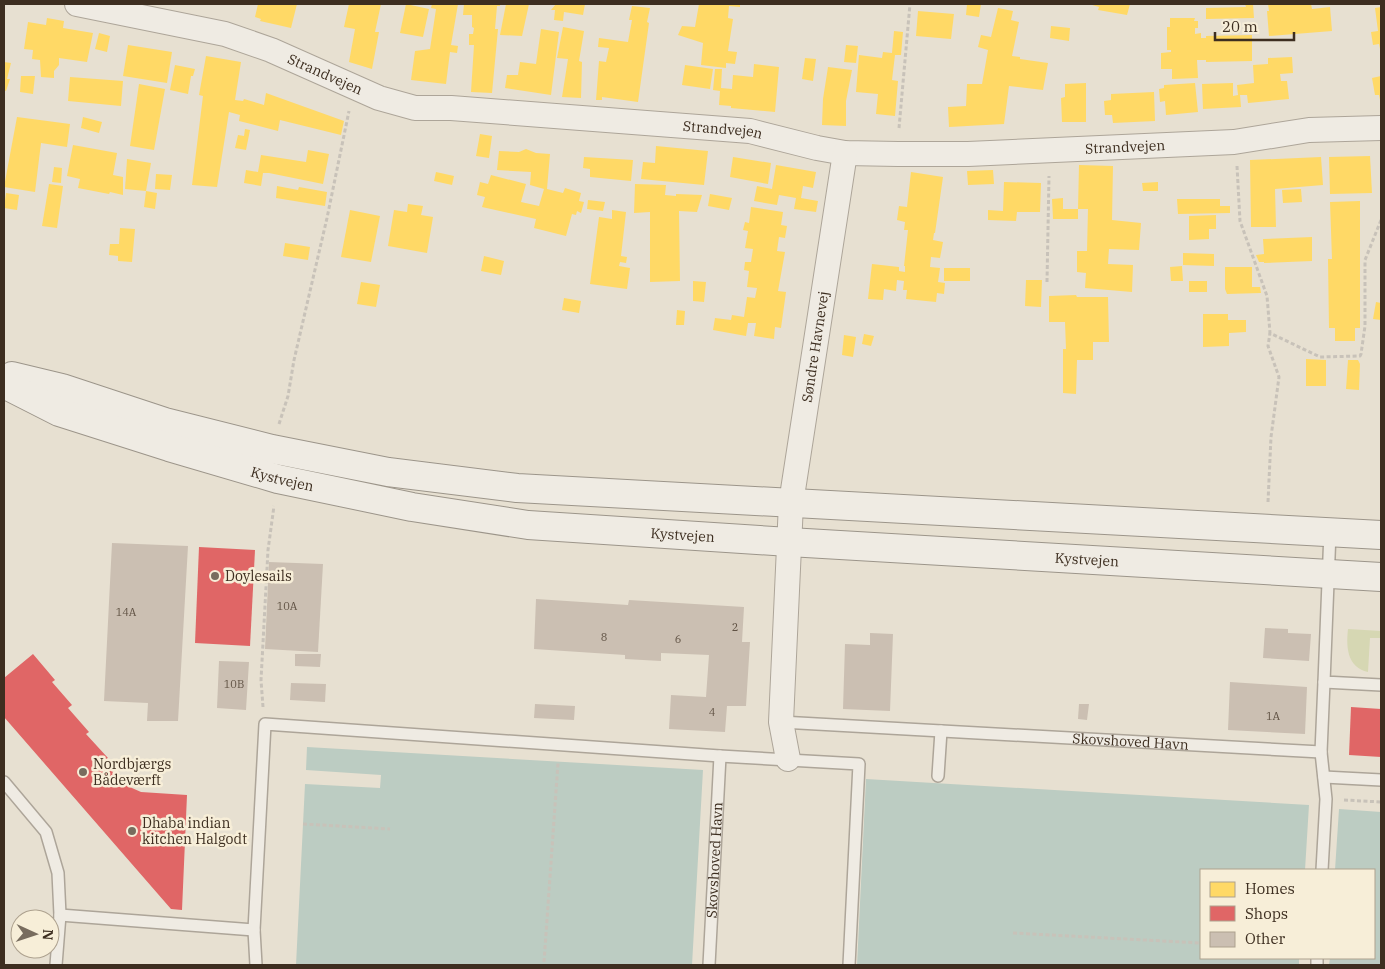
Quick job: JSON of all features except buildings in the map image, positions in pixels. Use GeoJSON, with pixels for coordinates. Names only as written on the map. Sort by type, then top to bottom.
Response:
{"type":"FeatureCollection","features":[{"type":"Feature","properties":{"kind":"main road","name":"Kystvejen"},"geometry":{"type":"LineString","coordinates":[[4,374],[62,388],[165,422],[272,449],[388,472],[517,488],[1381,535]]}},
{"type":"Feature","properties":{"kind":"main road","name":"Kystvejen"},"geometry":{"type":"LineString","coordinates":[[4,384],[59,412],[169,447],[278,478],[412,507],[528,524],[789,542],[1381,577]]}},
{"type":"Feature","properties":{"kind":"street","name":"Strandvejen"},"geometry":{"type":"LineString","coordinates":[[78,4],[225,34],[271,50],[379,98],[415,108],[451,108],[750,131],[813,148],[845,152],[968,154],[1236,142],[1309,130],[1381,128]]}},
{"type":"Feature","properties":{"kind":"street","name":"Søndre Havnevej"},"geometry":{"type":"LineString","coordinates":[[789,542],[791,503],[845,152]]}},
{"type":"Feature","properties":{"kind":"street"},"geometry":{"type":"LineString","coordinates":[[788,759],[781,722],[789,542]]}},
{"type":"Feature","properties":{"kind":"lane"},"geometry":{"type":"LineString","coordinates":[[1322,869],[1326,799],[1321,752],[1330,532]]}},
{"type":"Feature","properties":{"kind":"lane"},"geometry":{"type":"LineString","coordinates":[[1324,682],[1381,685]]}},
{"type":"Feature","properties":{"kind":"lane","name":"Skovshoved Havn"},"geometry":{"type":"LineString","coordinates":[[781,722],[1321,752]]}},
{"type":"Feature","properties":{"kind":"lane"},"geometry":{"type":"LineString","coordinates":[[256,965],[254,930],[265,724],[860,764],[849,965]]}},
{"type":"Feature","properties":{"kind":"lane"},"geometry":{"type":"LineString","coordinates":[[938,776],[941,731]]}},
{"type":"Feature","properties":{"kind":"lane","name":"Skovshoved Havn"},"geometry":{"type":"LineString","coordinates":[[709,965],[720,756]]}},
{"type":"Feature","properties":{"kind":"lane"},"geometry":{"type":"LineString","coordinates":[[1324,777],[1381,780]]}},
{"type":"Feature","properties":{"kind":"lane"},"geometry":{"type":"LineString","coordinates":[[4,782],[46,832],[58,873],[60,909]]}},
{"type":"Feature","properties":{"kind":"lane"},"geometry":{"type":"LineString","coordinates":[[60,915],[254,930]]}},
{"type":"Feature","properties":{"kind":"path"},"geometry":{"type":"LineString","coordinates":[[898,154],[910,4]]}},
{"type":"Feature","properties":{"kind":"path"},"geometry":{"type":"LineString","coordinates":[[272,449],[288,396],[294,360],[327,218],[354,86]]}},
{"type":"Feature","properties":{"kind":"path"},"geometry":{"type":"LineString","coordinates":[[1236,142],[1240,221],[1267,296],[1270,333],[1268,346],[1279,377],[1271,436],[1266,528]]}},
{"type":"Feature","properties":{"kind":"path"},"geometry":{"type":"LineString","coordinates":[[1047,282],[1050,150]]}},
{"type":"Feature","properties":{"kind":"path"},"geometry":{"type":"LineString","coordinates":[[1270,333],[1320,357],[1360,356],[1365,326],[1365,260],[1381,220]]}},
{"type":"Feature","properties":{"kind":"path"},"geometry":{"type":"LineString","coordinates":[[265,724],[261,680],[268,550],[278,478]]}},
{"type":"Feature","properties":{"kind":"path"},"geometry":{"type":"LineString","coordinates":[[544,962],[559,745]]}},
{"type":"Feature","properties":{"kind":"path"},"geometry":{"type":"LineString","coordinates":[[1326,799],[1381,802]]}},
{"type":"Feature","properties":{"kind":"path"},"geometry":{"type":"LineString","coordinates":[[303,824],[390,829]]}},
{"type":"Feature","properties":{"kind":"path"},"geometry":{"type":"LineString","coordinates":[[1013,933],[1200,943]]}},
{"type":"Feature","properties":{"kind":"green space"},"geometry":{"type":"Polygon","coordinates":[[[1348,629],[1381,631],[1381,638],[1370,638],[1368,672],[1356,666],[1349,655],[1347,643],[1348,629]]]}},
{"type":"Feature","properties":{"kind":"shaded area"},"geometry":{"type":"Polygon","coordinates":[[[307,747],[703,770],[692,965],[296,965],[305,784],[380,788],[381,775],[306,770],[307,747]]]}},
{"type":"Feature","properties":{"kind":"shaded area"},"geometry":{"type":"Polygon","coordinates":[[[866,779],[1309,805],[1305,869],[1200,869],[1200,959],[1299,959],[1299,965],[857,965],[866,779]]]}},
{"type":"Feature","properties":{"kind":"shaded area"},"geometry":{"type":"Polygon","coordinates":[[[1339,809],[1381,812],[1381,965],[1329,965],[1330,959],[1375,959],[1375,869],[1335,869],[1339,809]]]}},
{"type":"Feature","properties":{"kind":"place","name":"Doylesails"},"geometry":{"type":"Point","coordinates":[215,576]}},
{"type":"Feature","properties":{"kind":"place","name":"Nordbjærgs Bådeværft"},"geometry":{"type":"Point","coordinates":[83,772]}},
{"type":"Feature","properties":{"kind":"place","name":"Dhaba indian kitchen Halgodt"},"geometry":{"type":"Point","coordinates":[132,831]}}]}
